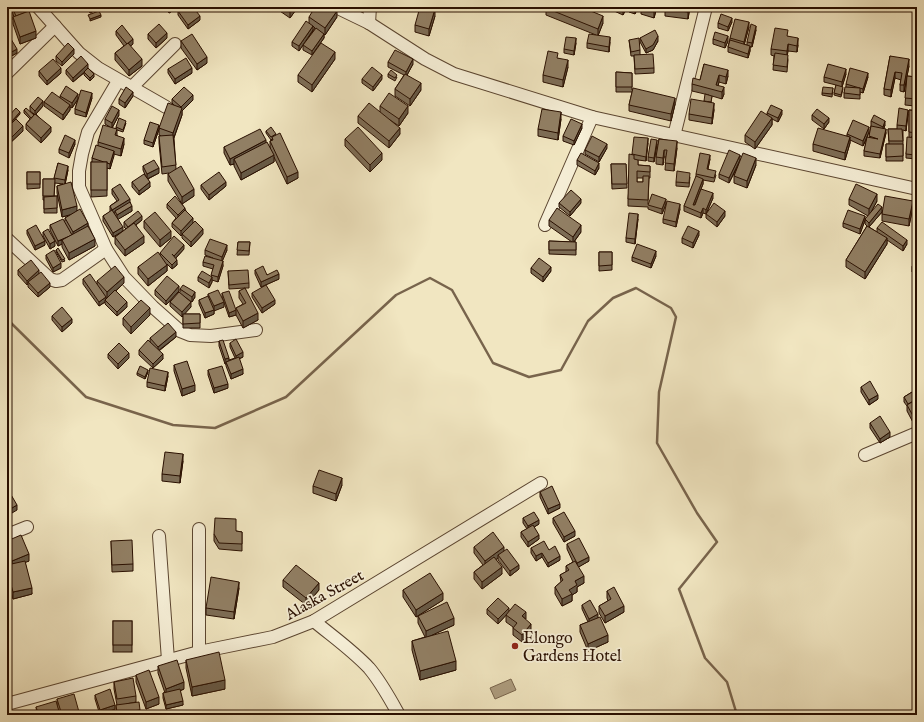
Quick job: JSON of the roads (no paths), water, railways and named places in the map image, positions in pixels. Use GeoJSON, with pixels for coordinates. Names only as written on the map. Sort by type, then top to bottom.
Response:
{"type":"FeatureCollection","features":[{"type":"Feature","properties":{"kind":"street"},"geometry":{"type":"LineString","coordinates":[[38,7],[79,53],[118,81],[166,106]]}},
{"type":"Feature","properties":{"kind":"street"},"geometry":{"type":"LineString","coordinates":[[336,7],[369,23],[425,59],[454,74],[592,117],[917,189]]}},
{"type":"Feature","properties":{"kind":"street"},"geometry":{"type":"LineString","coordinates":[[369,23],[370,7]]}},
{"type":"Feature","properties":{"kind":"street"},"geometry":{"type":"LineString","coordinates":[[674,136],[706,7]]}},
{"type":"Feature","properties":{"kind":"street"},"geometry":{"type":"LineString","coordinates":[[7,73],[55,26]]}},
{"type":"Feature","properties":{"kind":"street"},"geometry":{"type":"LineString","coordinates":[[131,88],[175,44]]}},
{"type":"Feature","properties":{"kind":"street"},"geometry":{"type":"LineString","coordinates":[[118,81],[88,132],[79,171],[79,187],[106,249],[124,277],[153,307],[180,331],[190,335],[211,336],[256,330]]}},
{"type":"Feature","properties":{"kind":"street"},"geometry":{"type":"LineString","coordinates":[[545,225],[592,117]]}},
{"type":"Feature","properties":{"kind":"street"},"geometry":{"type":"LineString","coordinates":[[7,239],[50,279],[56,282],[62,280],[106,249]]}},
{"type":"Feature","properties":{"kind":"street"},"geometry":{"type":"LineString","coordinates":[[865,455],[917,432]]}},
{"type":"Feature","properties":{"kind":"street","name":"Alaska Street"},"geometry":{"type":"LineString","coordinates":[[7,704],[199,652],[273,637],[314,621],[541,483]]}},
{"type":"Feature","properties":{"kind":"street"},"geometry":{"type":"LineString","coordinates":[[7,535],[27,527]]}},
{"type":"Feature","properties":{"kind":"street"},"geometry":{"type":"LineString","coordinates":[[199,529],[199,652]]}},
{"type":"Feature","properties":{"kind":"street"},"geometry":{"type":"LineString","coordinates":[[158,536],[168,660]]}},
{"type":"Feature","properties":{"kind":"street"},"geometry":{"type":"LineString","coordinates":[[314,621],[350,650],[369,668],[384,688],[399,715]]}},
{"type":"Feature","properties":{"kind":"waterway"},"geometry":{"type":"LineString","coordinates":[[7,319],[86,397],[173,425],[215,428],[286,397],[396,295],[430,278],[452,290],[493,363],[529,377],[561,370],[588,321],[613,298],[636,288],[671,308],[676,317],[659,392],[657,443],[697,513],[717,542],[679,589],[705,658],[727,682],[737,715]]}},
{"type":"Feature","properties":{"kind":"place","name":"Elongo Gardens Hotel"},"geometry":{"type":"Point","coordinates":[515,646]}}]}
